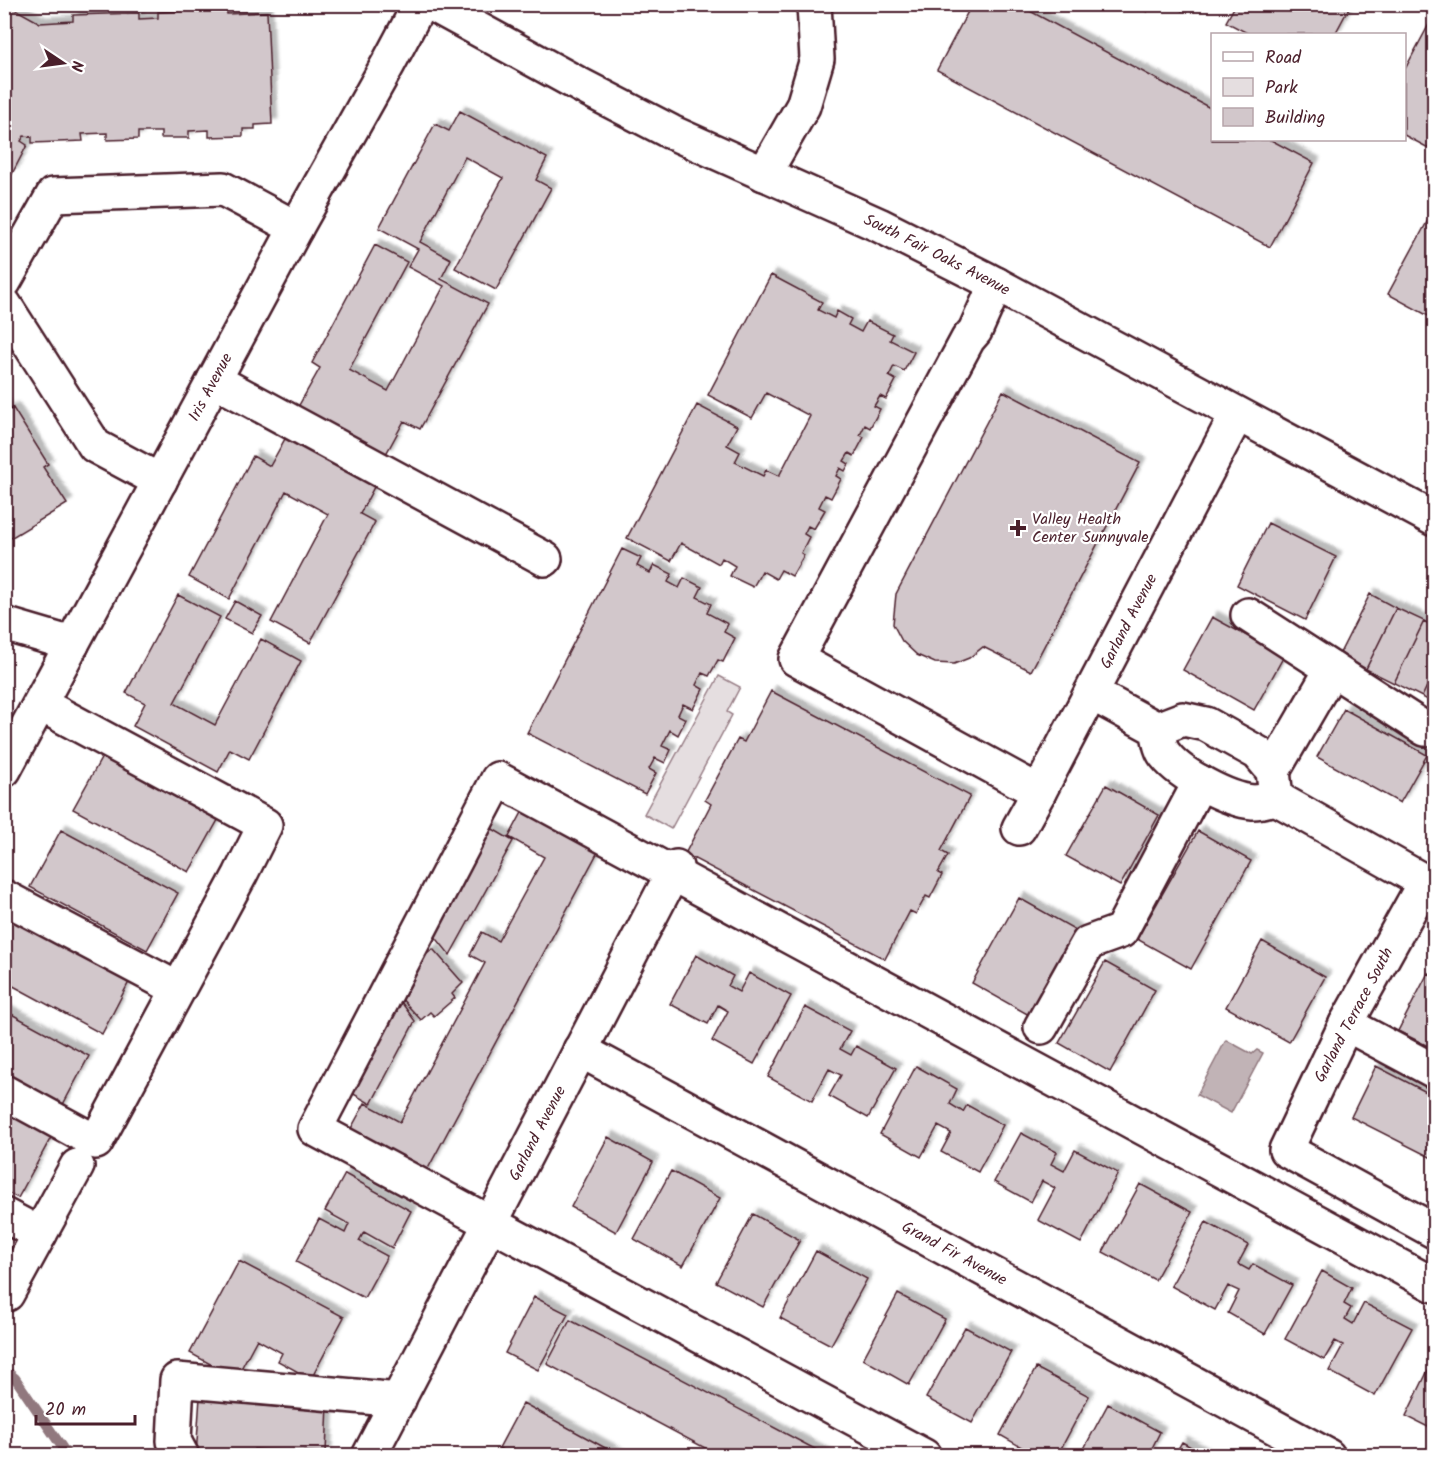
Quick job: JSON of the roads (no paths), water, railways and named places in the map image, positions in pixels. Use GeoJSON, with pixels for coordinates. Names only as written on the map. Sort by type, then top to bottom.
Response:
{"type":"FeatureCollection","features":[{"type":"Feature","properties":{"kind":"street","name":"Iris Avenue"},"geometry":{"type":"LineString","coordinates":[[4,770],[296,228],[420,4]]}},
{"type":"Feature","properties":{"kind":"street","name":"South Fair Oaks Avenue"},"geometry":{"type":"LineString","coordinates":[[432,4],[671,132],[879,225],[996,284],[1434,519]]}},
{"type":"Feature","properties":{"kind":"street"},"geometry":{"type":"LineString","coordinates":[[764,174],[803,105],[817,58],[814,4]]}},
{"type":"Feature","properties":{"kind":"street"},"geometry":{"type":"LineString","coordinates":[[4,282],[53,195],[223,189],[296,228]]}},
{"type":"Feature","properties":{"kind":"street"},"geometry":{"type":"LineString","coordinates":[[996,284],[975,331],[968,339],[796,659],[1039,792]]}},
{"type":"Feature","properties":{"kind":"street"},"geometry":{"type":"LineString","coordinates":[[4,304],[95,446],[160,481]]}},
{"type":"Feature","properties":{"kind":"street"},"geometry":{"type":"LineString","coordinates":[[214,380],[545,559]]}},
{"type":"Feature","properties":{"kind":"street","name":"Garland Avenue"},"geometry":{"type":"LineString","coordinates":[[1019,828],[1237,414]]}},
{"type":"Feature","properties":{"kind":"street"},"geometry":{"type":"LineString","coordinates":[[1248,615],[1425,729]]}},
{"type":"Feature","properties":{"kind":"street"},"geometry":{"type":"LineString","coordinates":[[4,624],[72,644]]}},
{"type":"Feature","properties":{"kind":"street"},"geometry":{"type":"LineString","coordinates":[[1091,693],[1157,729],[1164,754],[1182,771],[1238,800],[1255,802],[1275,785],[1332,669]]}},
{"type":"Feature","properties":{"kind":"street"},"geometry":{"type":"LineString","coordinates":[[7,1294],[87,1154],[266,825],[40,704]]}},
{"type":"Feature","properties":{"kind":"street"},"geometry":{"type":"LineString","coordinates":[[1157,729],[1182,719],[1206,724],[1258,753],[1275,785],[1430,884]]}},
{"type":"Feature","properties":{"kind":"street"},"geometry":{"type":"LineString","coordinates":[[924,1455],[315,1129],[498,779],[674,870],[1434,1285]]}},
{"type":"Feature","properties":{"kind":"street"},"geometry":{"type":"LineString","coordinates":[[1041,1027],[1088,943],[1121,931],[1200,782]]}},
{"type":"Feature","properties":{"kind":"street","name":"Garland Avenue"},"geometry":{"type":"LineString","coordinates":[[369,1455],[674,870]]}},
{"type":"Feature","properties":{"kind":"street","name":"Garland Terrace South"},"geometry":{"type":"LineString","coordinates":[[1430,884],[1346,1024],[1286,1150],[1434,1231]]}},
{"type":"Feature","properties":{"kind":"street"},"geometry":{"type":"LineString","coordinates":[[4,897],[178,989]]}},
{"type":"Feature","properties":{"kind":"street"},"geometry":{"type":"LineString","coordinates":[[1346,1024],[1434,1071]]}},
{"type":"Feature","properties":{"kind":"street","name":"Grand Fir Avenue"},"geometry":{"type":"LineString","coordinates":[[580,1050],[1328,1455]]}},
{"type":"Feature","properties":{"kind":"street"},"geometry":{"type":"LineString","coordinates":[[4,1092],[87,1154]]}},
{"type":"Feature","properties":{"kind":"street"},"geometry":{"type":"LineString","coordinates":[[4,1215],[40,1234]]}},
{"type":"Feature","properties":{"kind":"street"},"geometry":{"type":"LineString","coordinates":[[182,1455],[174,1441],[177,1380],[399,1400]]}},
{"type":"Feature","properties":{"kind":"waterway"},"geometry":{"type":"LineString","coordinates":[[4,1369],[15,1378],[68,1456]]}},
{"type":"Feature","properties":{"kind":"place","name":"Valley Health Center Sunnyvale"},"geometry":{"type":"Point","coordinates":[1018,528]}}]}
